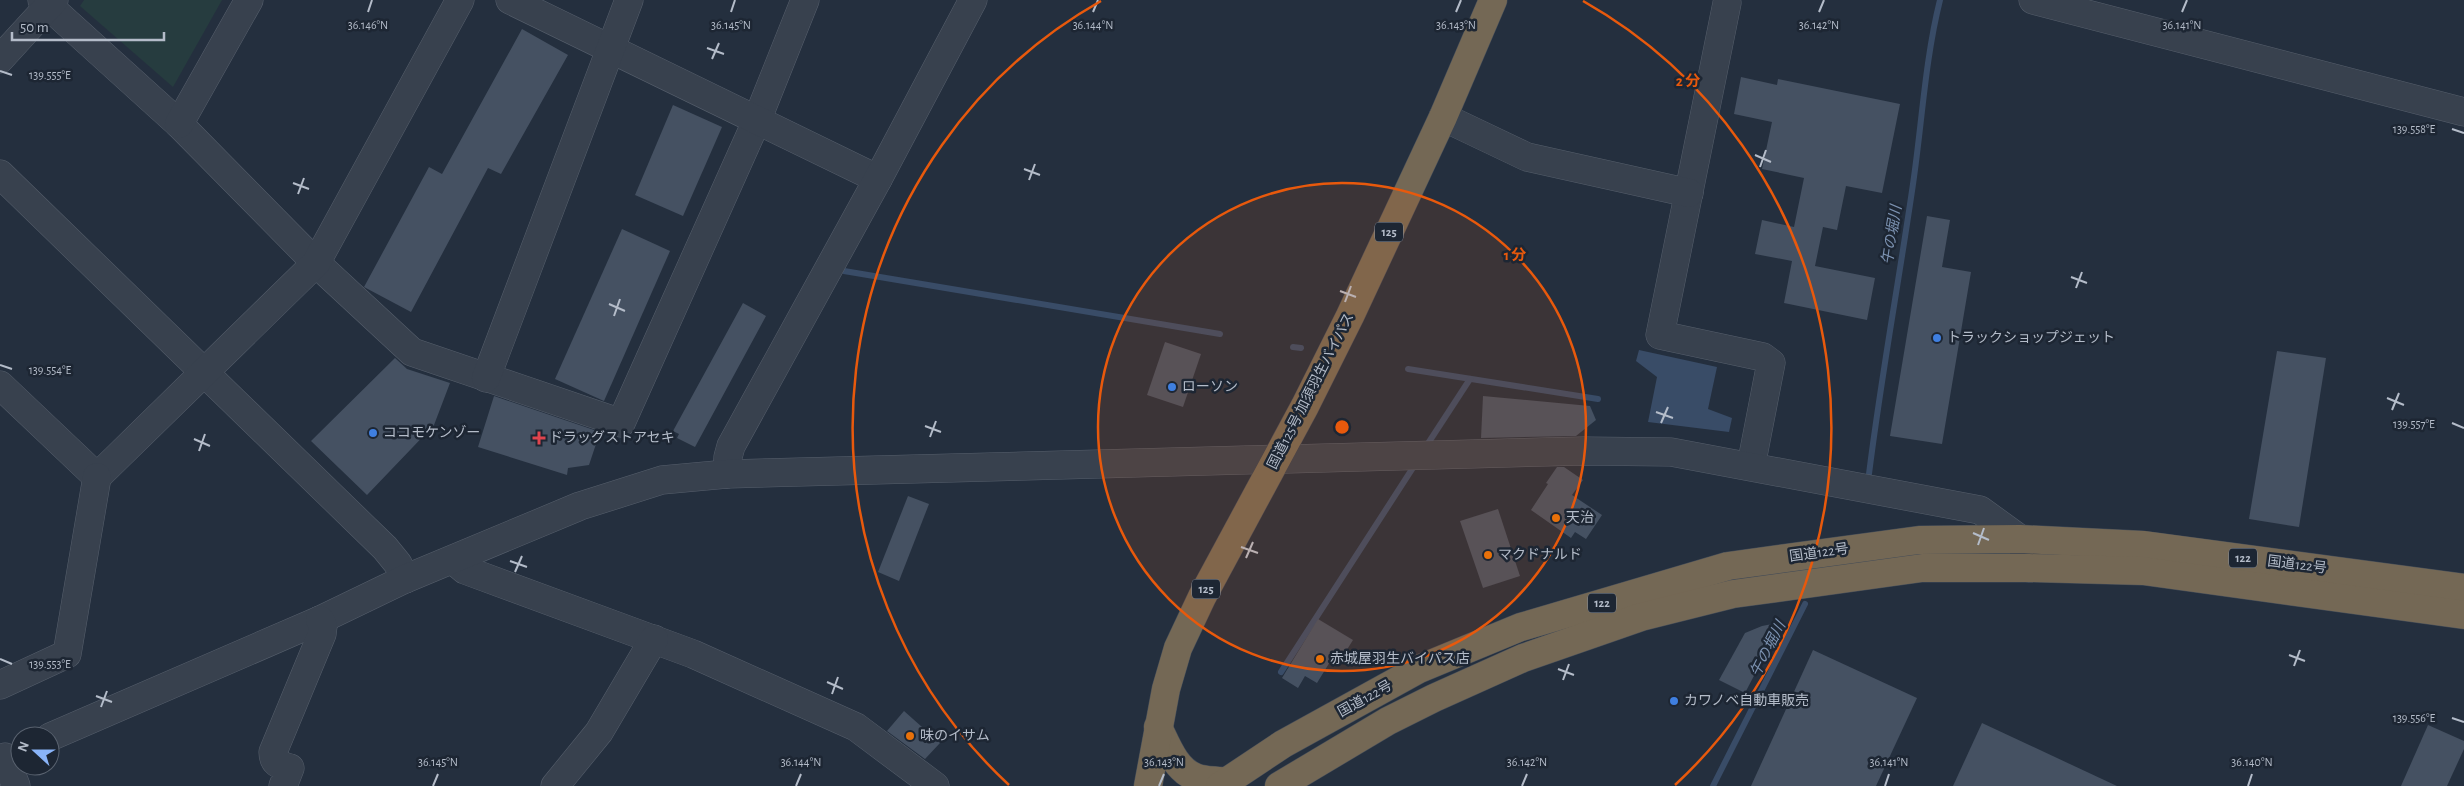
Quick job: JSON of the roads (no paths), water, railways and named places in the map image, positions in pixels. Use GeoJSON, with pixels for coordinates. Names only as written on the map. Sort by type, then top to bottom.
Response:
{"type":"FeatureCollection","features":[{"type":"Feature","properties":{"kind":"highway","name":"国道125号 加須羽生バイパス"},"geometry":{"type":"LineString","coordinates":[[1148,786],[1158,727],[1178,648],[1202,597],[1350,316],[1443,117],[1493,0]]}},
{"type":"Feature","properties":{"kind":"highway","name":"国道122号"},"geometry":{"type":"LineString","coordinates":[[1223,784],[1283,744],[1419,669],[1531,624],[1728,566],[1919,540],[2020,539],[2143,545],[2464,588]]}},
{"type":"Feature","properties":{"kind":"highway","name":"国道122号"},"geometry":{"type":"LineString","coordinates":[[1279,786],[1352,741],[1434,698],[1523,658],[1641,617],[1733,594],[1922,568],[2143,571],[2464,615]]}},
{"type":"Feature","properties":{"kind":"highway"},"geometry":{"type":"LineString","coordinates":[[1158,727],[1174,759],[1184,770],[1195,777],[1223,784]]}},
{"type":"Feature","properties":{"kind":"street"},"geometry":{"type":"LineString","coordinates":[[179,124],[248,0]]}},
{"type":"Feature","properties":{"kind":"street"},"geometry":{"type":"LineString","coordinates":[[0,685],[67,654],[97,477],[316,263],[460,0]]}},
{"type":"Feature","properties":{"kind":"street"},"geometry":{"type":"LineString","coordinates":[[510,0],[878,179]]}},
{"type":"Feature","properties":{"kind":"street"},"geometry":{"type":"LineString","coordinates":[[486,378],[629,0]]}},
{"type":"Feature","properties":{"kind":"street"},"geometry":{"type":"LineString","coordinates":[[0,59],[48,2],[179,124],[316,263],[412,352],[621,423],[757,120],[805,0]]}},
{"type":"Feature","properties":{"kind":"street"},"geometry":{"type":"LineString","coordinates":[[728,474],[728,457],[731,446],[878,179],[973,0]]}},
{"type":"Feature","properties":{"kind":"street"},"geometry":{"type":"LineString","coordinates":[[2033,0],[2464,112]]}},
{"type":"Feature","properties":{"kind":"street"},"geometry":{"type":"LineString","coordinates":[[1727,3],[1660,335],[1763,357],[1771,363],[1751,466]]}},
{"type":"Feature","properties":{"kind":"street"},"geometry":{"type":"LineString","coordinates":[[1443,117],[1528,157],[1689,193]]}},
{"type":"Feature","properties":{"kind":"street"},"geometry":{"type":"LineString","coordinates":[[0,174],[206,372],[385,548],[398,564],[405,579]]}},
{"type":"Feature","properties":{"kind":"street"},"geometry":{"type":"LineString","coordinates":[[2,390],[97,477]]}},
{"type":"Feature","properties":{"kind":"street"},"geometry":{"type":"LineString","coordinates":[[60,733],[320,620],[405,579],[580,506],[662,480],[728,474],[1276,459],[1583,452],[1671,452],[1980,510],[2020,539],[2029,568]]}},
{"type":"Feature","properties":{"kind":"street"},"geometry":{"type":"LineString","coordinates":[[453,560],[466,570],[654,639],[856,727],[935,786]]}},
{"type":"Feature","properties":{"kind":"street"},"geometry":{"type":"LineString","coordinates":[[283,786],[290,768],[276,763],[273,758],[273,752],[322,634],[320,620]]}},
{"type":"Feature","properties":{"kind":"street"},"geometry":{"type":"LineString","coordinates":[[555,786],[599,732],[654,639]]}},
{"type":"Feature","properties":{"kind":"street"},"geometry":{"type":"LineString","coordinates":[[8,755],[16,786]]}},
{"type":"Feature","properties":{"kind":"water"},"geometry":{"type":"Polygon","coordinates":[[[1639,350],[1717,367],[1708,409],[1732,418],[1729,432],[1648,422],[1657,377],[1636,361],[1639,350]]]}},
{"type":"Feature","properties":{"kind":"waterway","name":"午の堀川"},"geometry":{"type":"LineString","coordinates":[[1869,474],[1913,184],[1927,69],[1940,0]]}},
{"type":"Feature","properties":{"kind":"waterway"},"geometry":{"type":"LineString","coordinates":[[844,271],[1220,334]]}},
{"type":"Feature","properties":{"kind":"waterway"},"geometry":{"type":"LineString","coordinates":[[1293,347],[1301,348]]}},
{"type":"Feature","properties":{"kind":"waterway"},"geometry":{"type":"LineString","coordinates":[[1408,369],[1598,399]]}},
{"type":"Feature","properties":{"kind":"waterway"},"geometry":{"type":"LineString","coordinates":[[1425,448],[1470,379]]}},
{"type":"Feature","properties":{"kind":"waterway"},"geometry":{"type":"LineString","coordinates":[[1281,672],[1416,463]]}},
{"type":"Feature","properties":{"kind":"waterway","name":"午の堀川"},"geometry":{"type":"LineString","coordinates":[[1713,786],[1805,604]]}},
{"type":"Feature","properties":{"kind":"place","name":"トラックショップジェット"},"geometry":{"type":"Point","coordinates":[1937,338]}},
{"type":"Feature","properties":{"kind":"place","name":"ローソン"},"geometry":{"type":"Point","coordinates":[1172,387]}},
{"type":"Feature","properties":{"kind":"place","name":"ココモケンゾー"},"geometry":{"type":"Point","coordinates":[373,433]}},
{"type":"Feature","properties":{"kind":"place","name":"ドラッグストアセキ"},"geometry":{"type":"Point","coordinates":[539,438]}},
{"type":"Feature","properties":{"kind":"place","name":"天治"},"geometry":{"type":"Point","coordinates":[1556,518]}},
{"type":"Feature","properties":{"kind":"place","name":"マクドナルド"},"geometry":{"type":"Point","coordinates":[1488,555]}},
{"type":"Feature","properties":{"kind":"place","name":"赤城屋羽生バイパス店"},"geometry":{"type":"Point","coordinates":[1320,659]}},
{"type":"Feature","properties":{"kind":"place","name":"カワノベ自動車販売"},"geometry":{"type":"Point","coordinates":[1674,701]}},
{"type":"Feature","properties":{"kind":"place","name":"味のイサム"},"geometry":{"type":"Point","coordinates":[910,736]}}]}
